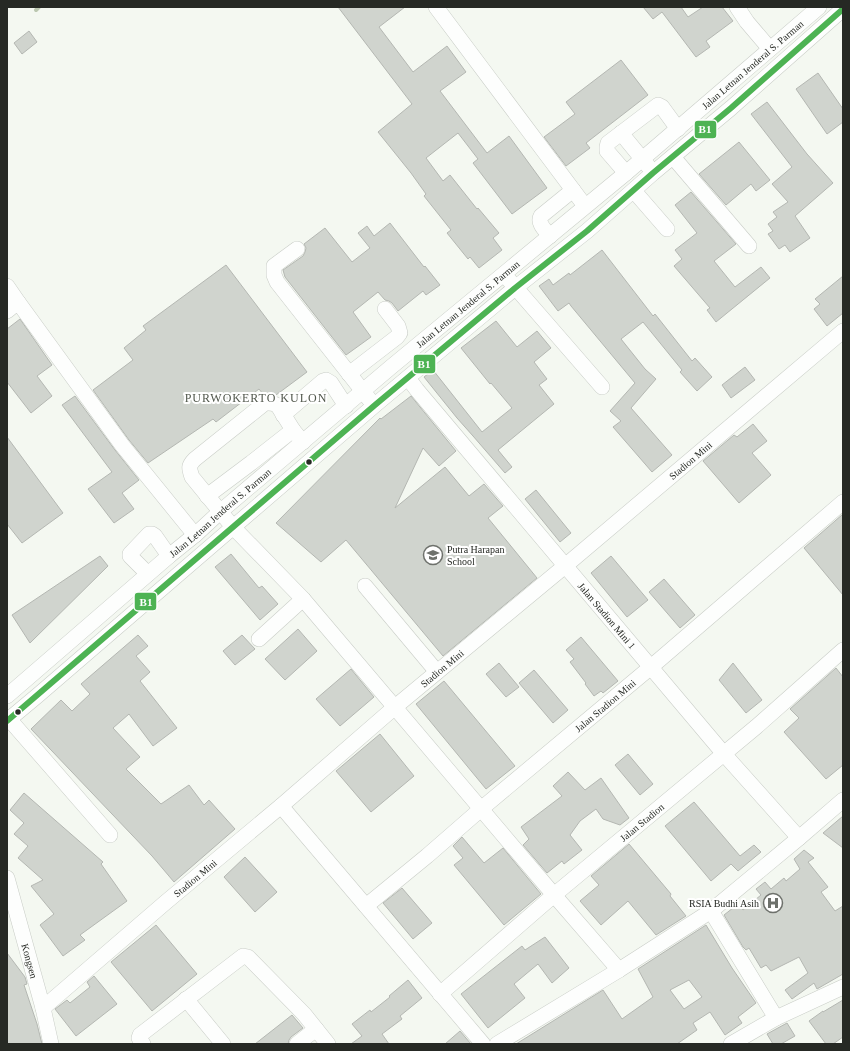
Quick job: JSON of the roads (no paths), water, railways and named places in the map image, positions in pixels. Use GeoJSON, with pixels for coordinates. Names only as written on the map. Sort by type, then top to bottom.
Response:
{"type":"FeatureCollection","features":[{"type":"Feature","properties":{"kind":"street"},"geometry":{"type":"LineString","coordinates":[[436,7],[586,206]]}},
{"type":"Feature","properties":{"kind":"street"},"geometry":{"type":"LineString","coordinates":[[737,7],[770,49]]}},
{"type":"Feature","properties":{"kind":"street","name":"Jalan Letnan Jenderal S. Parman"},"geometry":{"type":"LineString","coordinates":[[8,720],[375,405],[412,384],[515,288],[587,231],[653,173],[731,108],[843,9]]}},
{"type":"Feature","properties":{"kind":"street"},"geometry":{"type":"LineString","coordinates":[[815,11],[822,27]]}},
{"type":"Feature","properties":{"kind":"street","name":"Jalan Letnan Jenderal S. Parman"},"geometry":{"type":"LineString","coordinates":[[7,696],[303,442],[626,173],[815,11]]}},
{"type":"Feature","properties":{"kind":"street"},"geometry":{"type":"LineString","coordinates":[[718,94],[731,108]]}},
{"type":"Feature","properties":{"kind":"street"},"geometry":{"type":"LineString","coordinates":[[626,173],[607,151],[608,142],[658,105],[662,107],[678,129]]}},
{"type":"Feature","properties":{"kind":"street"},"geometry":{"type":"LineString","coordinates":[[622,133],[653,173]]}},
{"type":"Feature","properties":{"kind":"street"},"geometry":{"type":"LineString","coordinates":[[673,157],[749,246]]}},
{"type":"Feature","properties":{"kind":"street"},"geometry":{"type":"LineString","coordinates":[[550,236],[540,223],[539,219],[573,190]]}},
{"type":"Feature","properties":{"kind":"street"},"geometry":{"type":"LineString","coordinates":[[634,191],[667,228]]}},
{"type":"Feature","properties":{"kind":"street"},"geometry":{"type":"LineString","coordinates":[[297,249],[274,266],[274,275],[277,282],[363,392],[375,405]]}},
{"type":"Feature","properties":{"kind":"street"},"geometry":{"type":"LineString","coordinates":[[505,274],[515,288],[602,386]]}},
{"type":"Feature","properties":{"kind":"street"},"geometry":{"type":"LineString","coordinates":[[7,286],[13,306],[195,535]]}},
{"type":"Feature","properties":{"kind":"street"},"geometry":{"type":"LineString","coordinates":[[350,374],[397,338],[400,333],[398,326],[385,309]]}},
{"type":"Feature","properties":{"kind":"street","name":"Stadion Mini"},"geometry":{"type":"LineString","coordinates":[[42,1008],[281,806],[395,707],[565,566],[843,331]]}},
{"type":"Feature","properties":{"kind":"street"},"geometry":{"type":"LineString","coordinates":[[380,351],[391,368]]}},
{"type":"Feature","properties":{"kind":"street"},"geometry":{"type":"LineString","coordinates":[[283,415],[326,380],[331,383],[346,406]]}},
{"type":"Feature","properties":{"kind":"street","name":"Jalan Stadion Mini 1"},"geometry":{"type":"LineString","coordinates":[[412,384],[724,754],[799,838]]}},
{"type":"Feature","properties":{"kind":"street"},"geometry":{"type":"LineString","coordinates":[[303,442],[293,430],[278,406],[271,402],[264,403],[195,459],[190,464],[189,469],[192,478],[207,496],[302,599],[554,896],[619,970]]}},
{"type":"Feature","properties":{"kind":"street"},"geometry":{"type":"LineString","coordinates":[[207,496],[293,430]]}},
{"type":"Feature","properties":{"kind":"street"},"geometry":{"type":"LineString","coordinates":[[251,463],[274,493]]}},
{"type":"Feature","properties":{"kind":"street","name":"Jalan Stadion Mini"},"geometry":{"type":"LineString","coordinates":[[366,906],[651,667],[843,502]]}},
{"type":"Feature","properties":{"kind":"street"},"geometry":{"type":"LineString","coordinates":[[148,574],[130,556],[130,554],[150,534],[155,536],[169,556]]}},
{"type":"Feature","properties":{"kind":"street"},"geometry":{"type":"LineString","coordinates":[[365,586],[437,672]]}},
{"type":"Feature","properties":{"kind":"street"},"geometry":{"type":"LineString","coordinates":[[259,639],[302,599]]}},
{"type":"Feature","properties":{"kind":"street"},"geometry":{"type":"LineString","coordinates":[[86,627],[98,643]]}},
{"type":"Feature","properties":{"kind":"street","name":"Jalan Stadion"},"geometry":{"type":"LineString","coordinates":[[440,994],[554,896],[724,754],[843,650]]}},
{"type":"Feature","properties":{"kind":"street"},"geometry":{"type":"LineString","coordinates":[[8,720],[110,835]]}},
{"type":"Feature","properties":{"kind":"street"},"geometry":{"type":"LineString","coordinates":[[498,1044],[619,970],[711,911],[843,800]]}},
{"type":"Feature","properties":{"kind":"street"},"geometry":{"type":"LineString","coordinates":[[281,806],[483,1044]]}},
{"type":"Feature","properties":{"kind":"street","name":"Kongsen"},"geometry":{"type":"LineString","coordinates":[[7,878],[11,913],[42,1008],[51,1044]]}},
{"type":"Feature","properties":{"kind":"street"},"geometry":{"type":"LineString","coordinates":[[711,911],[776,1018]]}},
{"type":"Feature","properties":{"kind":"street"},"geometry":{"type":"LineString","coordinates":[[142,1044],[139,1038],[140,1035],[243,956],[248,957],[304,1014],[328,1044]]}},
{"type":"Feature","properties":{"kind":"street"},"geometry":{"type":"LineString","coordinates":[[731,1044],[776,1018],[843,987]]}},
{"type":"Feature","properties":{"kind":"street"},"geometry":{"type":"LineString","coordinates":[[186,999],[223,1044]]}},
{"type":"Feature","properties":{"kind":"street"},"geometry":{"type":"LineString","coordinates":[[297,1044],[316,1029]]}},
{"type":"Feature","properties":{"kind":"waterway"},"geometry":{"type":"LineString","coordinates":[[36,10],[39,7]]}},
{"type":"Feature","properties":{"kind":"place","name":"Putra Harapan School"},"geometry":{"type":"Point","coordinates":[433,555]}},
{"type":"Feature","properties":{"kind":"place","name":"RSIA Budhi Asih"},"geometry":{"type":"Point","coordinates":[773,903]}},
{"type":"Feature","properties":{"kind":"district","name":"PURWOKERTO KULON"},"geometry":{"type":"Point","coordinates":[256,398]}}]}
